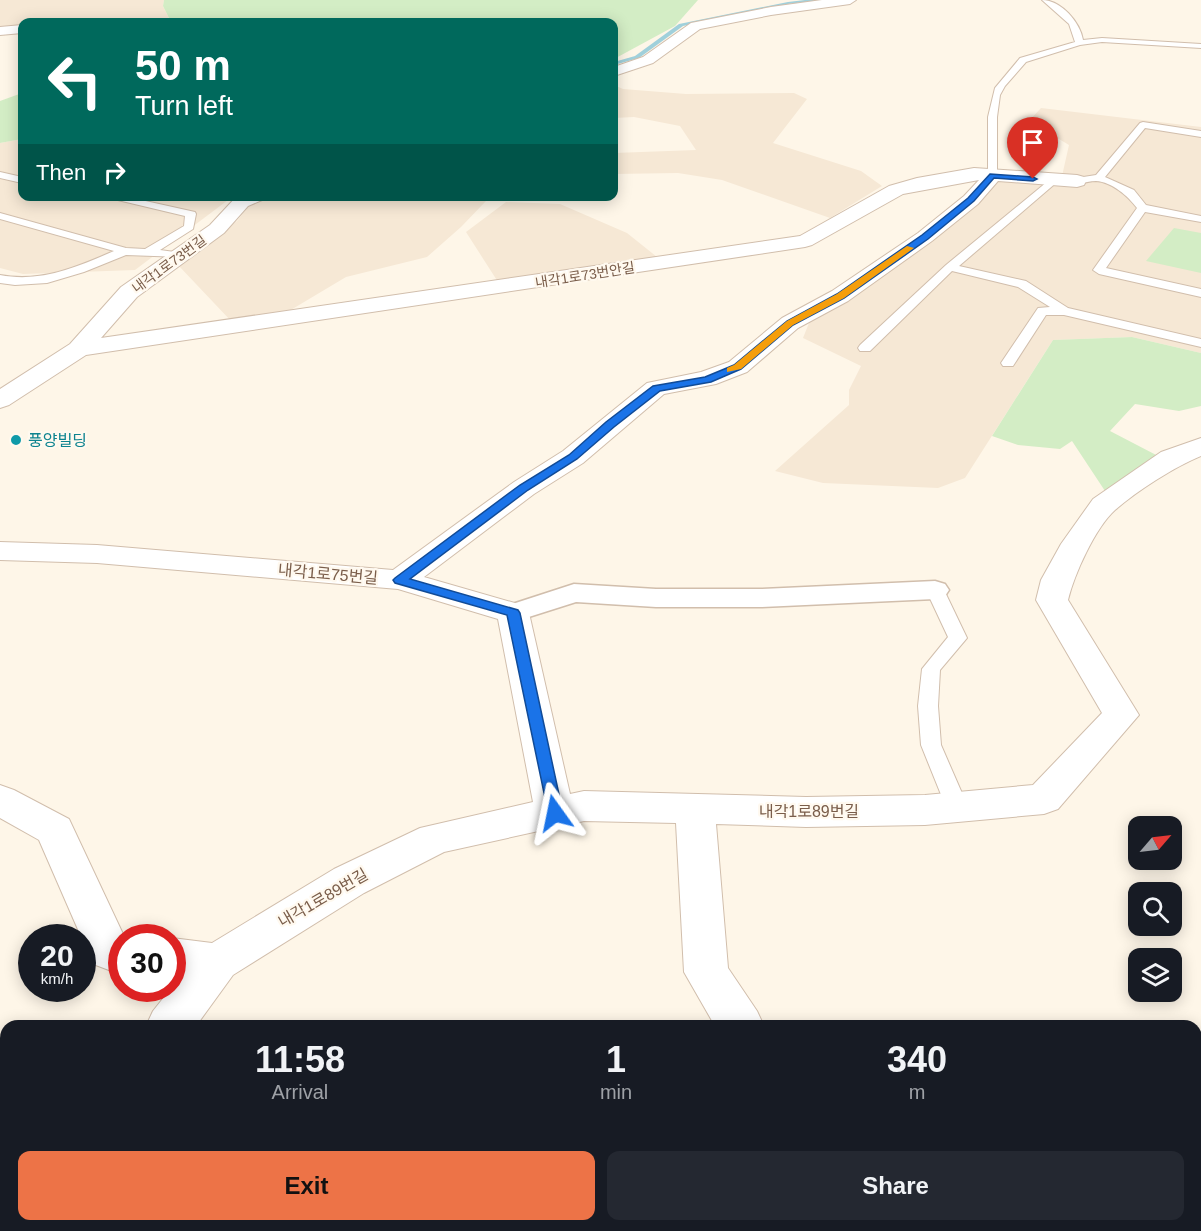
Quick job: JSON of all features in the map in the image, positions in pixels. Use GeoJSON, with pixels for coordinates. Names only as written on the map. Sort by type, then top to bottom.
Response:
{"type":"FeatureCollection","features":[{"type":"Feature","properties":{"kind":"street"},"geometry":{"type":"LineString","coordinates":[[618,71],[648,60],[696,27],[771,11],[850,0]]}},
{"type":"Feature","properties":{"kind":"street"},"geometry":{"type":"LineString","coordinates":[[0,31],[18,29]]}},
{"type":"Feature","properties":{"kind":"street","name":"내각1로73번안길"},"geometry":{"type":"LineString","coordinates":[[79,349],[805,241],[896,190],[974,174],[1077,181]]}},
{"type":"Feature","properties":{"kind":"street","name":"내각1로75번길"},"geometry":{"type":"LineString","coordinates":[[0,551],[97,554],[400,580],[524,488],[573,457],[656,388],[708,379],[738,367],[790,323],[840,296],[925,237],[971,200],[992,176]]}},
{"type":"Feature","properties":{"kind":"street","name":"내각1로73번길"},"geometry":{"type":"LineString","coordinates":[[0,400],[79,349],[129,292],[217,229],[243,201]]}},
{"type":"Feature","properties":{"kind":"street","name":"내각1로89번길"},"geometry":{"type":"LineString","coordinates":[[174,1020],[217,962],[349,881],[434,839],[584,806],[806,812],[957,807],[1044,799],[1121,716],[1052,600],[1057,580],[1076,544],[1103,505],[1171,458],[1201,446]]}},
{"type":"Feature","properties":{"kind":"street"},"geometry":{"type":"LineString","coordinates":[[400,580],[513,613],[574,593],[656,598],[762,598],[934,590]]}},
{"type":"Feature","properties":{"kind":"street"},"geometry":{"type":"LineString","coordinates":[[513,613],[555,813]]}},
{"type":"Feature","properties":{"kind":"street"},"geometry":{"type":"LineString","coordinates":[[0,800],[55,830],[108,949]]}},
{"type":"Feature","properties":{"kind":"street"},"geometry":{"type":"LineString","coordinates":[[695,809],[706,972],[737,1020]]}},
{"type":"Feature","properties":{"kind":"street"},"geometry":{"type":"LineString","coordinates":[[186,959],[217,962]]}},
{"type":"Feature","properties":{"kind":"lane"},"geometry":{"type":"LineString","coordinates":[[1046,0],[1065,14],[1079,32],[1079,43]]}},
{"type":"Feature","properties":{"kind":"lane"},"geometry":{"type":"LineString","coordinates":[[992,176],[993,118],[998,89],[1018,69],[1023,60],[1079,43],[1102,40],[1201,45]]}},
{"type":"Feature","properties":{"kind":"lane"},"geometry":{"type":"LineString","coordinates":[[1099,178],[1143,125],[1201,134]]}},
{"type":"Feature","properties":{"kind":"lane"},"geometry":{"type":"LineString","coordinates":[[0,175],[18,179]]}},
{"type":"Feature","properties":{"kind":"lane"},"geometry":{"type":"LineString","coordinates":[[1077,181],[1099,178],[1130,192],[1142,208],[1201,219]]}},
{"type":"Feature","properties":{"kind":"lane"},"geometry":{"type":"LineString","coordinates":[[865,348],[950,267],[1053,180]]}},
{"type":"Feature","properties":{"kind":"lane"},"geometry":{"type":"LineString","coordinates":[[129,201],[191,214],[189,227],[147,253]]}},
{"type":"Feature","properties":{"kind":"lane"},"geometry":{"type":"LineString","coordinates":[[1142,208],[1099,270],[1201,293]]}},
{"type":"Feature","properties":{"kind":"lane"},"geometry":{"type":"LineString","coordinates":[[0,216],[125,251],[178,255]]}},
{"type":"Feature","properties":{"kind":"lane"},"geometry":{"type":"LineString","coordinates":[[0,279],[15,284],[71,273],[125,251]]}},
{"type":"Feature","properties":{"kind":"lane"},"geometry":{"type":"LineString","coordinates":[[950,267],[1022,284],[1064,311]]}},
{"type":"Feature","properties":{"kind":"lane"},"geometry":{"type":"LineString","coordinates":[[1008,363],[1042,311],[1064,311],[1201,343]]}},
{"type":"Feature","properties":{"kind":"lane"},"geometry":{"type":"LineString","coordinates":[[934,590],[958,638],[931,669],[928,706],[931,745],[957,807]]}},
{"type":"Feature","properties":{"kind":"shaded area"},"geometry":{"type":"Polygon","coordinates":[[[0,0],[164,0],[163,6],[169,18],[18,18],[18,28],[0,30],[0,0]]]}},
{"type":"Feature","properties":{"kind":"shaded area"},"geometry":{"type":"Polygon","coordinates":[[[618,87],[686,94],[794,93],[807,99],[773,143],[861,171],[882,186],[830,218],[722,180],[678,173],[618,174],[618,153],[696,150],[680,126],[634,117],[618,118],[618,87]]]}},
{"type":"Feature","properties":{"kind":"shaded area"},"geometry":{"type":"Polygon","coordinates":[[[1041,108],[1201,127],[1201,353],[1132,337],[1053,340],[965,478],[938,488],[823,483],[775,471],[849,405],[849,390],[861,366],[803,338],[811,318],[1005,172],[1062,176],[1069,145],[1029,121],[1041,108]]]}},
{"type":"Feature","properties":{"kind":"shaded area"},"geometry":{"type":"Polygon","coordinates":[[[18,140],[18,201],[227,201],[135,270],[23,274],[0,268],[0,143],[18,140]]]}},
{"type":"Feature","properties":{"kind":"shaded area"},"geometry":{"type":"Polygon","coordinates":[[[486,201],[427,257],[346,277],[284,314],[232,322],[178,265],[237,221],[252,202],[486,201]]]}},
{"type":"Feature","properties":{"kind":"shaded area"},"geometry":{"type":"Polygon","coordinates":[[[506,202],[560,204],[627,233],[657,257],[498,282],[466,232],[506,202]]]}},
{"type":"Feature","properties":{"kind":"green space"},"geometry":{"type":"Polygon","coordinates":[[[164,0],[698,0],[675,26],[618,57],[618,18],[169,18],[163,6],[164,0]]]}},
{"type":"Feature","properties":{"kind":"green space"},"geometry":{"type":"Polygon","coordinates":[[[18,94],[18,140],[0,143],[0,101],[18,94]]]}},
{"type":"Feature","properties":{"kind":"green space"},"geometry":{"type":"Polygon","coordinates":[[[1174,228],[1201,233],[1201,273],[1146,261],[1174,228]]]}},
{"type":"Feature","properties":{"kind":"green space"},"geometry":{"type":"Polygon","coordinates":[[[1132,337],[1201,353],[1201,406],[1179,411],[1135,404],[1110,431],[1160,457],[1105,491],[1072,441],[1060,449],[1018,445],[992,436],[1053,340],[1132,337]]]}},
{"type":"Feature","properties":{"kind":"waterway"},"geometry":{"type":"LineString","coordinates":[[618,63],[637,57],[681,25],[788,3],[819,0]]}},
{"type":"Feature","properties":{"kind":"slow traffic"},"geometry":{"type":"LineString","coordinates":[[731,370],[738,367],[790,323],[840,296],[910,248]]}},
{"type":"Feature","properties":{"kind":"place","name":"풍양빌딩"},"geometry":{"type":"Point","coordinates":[16,440]}},
{"type":"Feature","properties":{"kind":"route"},"geometry":{"type":"LineString","coordinates":[[555,813],[513,613],[400,580],[524,488],[573,457],[656,388],[708,379],[738,367],[790,323],[840,296],[925,237],[971,200],[992,176],[1033,179]]}}]}
